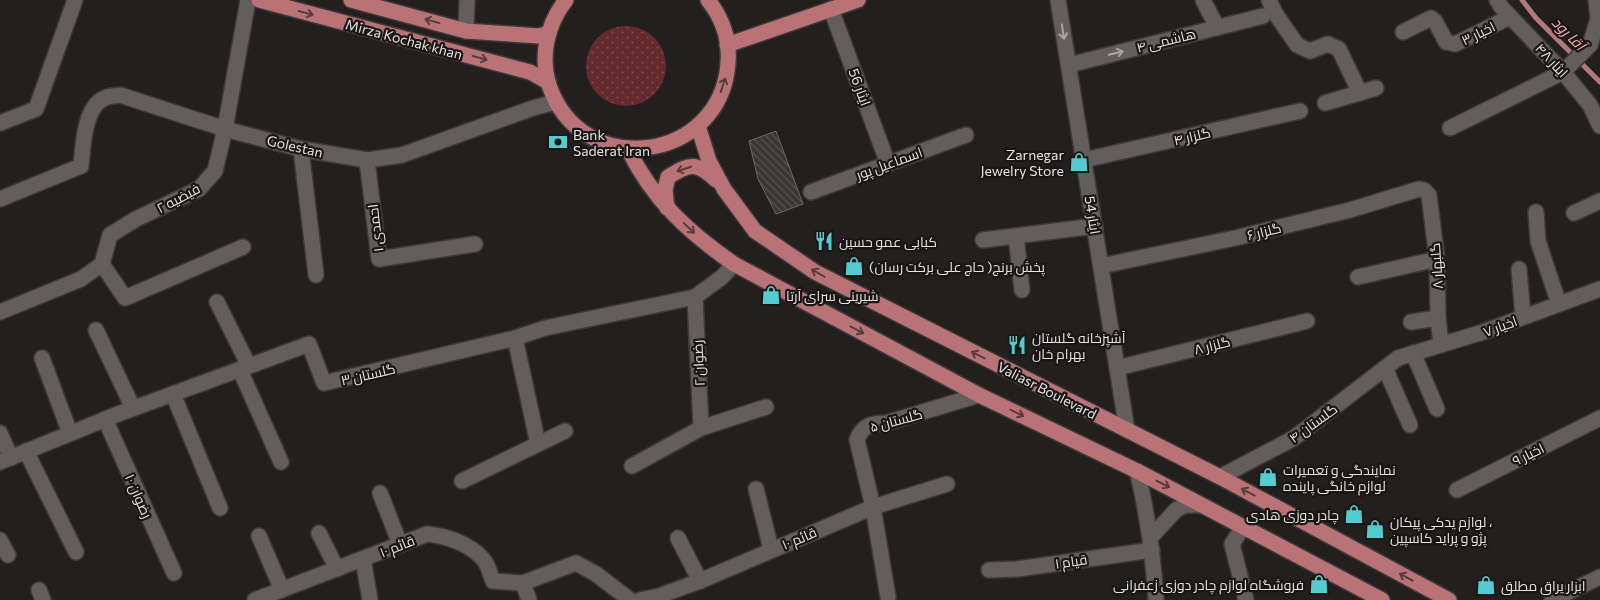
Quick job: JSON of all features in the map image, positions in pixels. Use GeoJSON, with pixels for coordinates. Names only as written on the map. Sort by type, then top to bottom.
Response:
{"type":"FeatureCollection","features":[{"type":"Feature","properties":{"kind":"main road","name":"Mirza Kochak khan"},"geometry":{"type":"LineString","coordinates":[[259,0],[530,72],[548,82]]}},
{"type":"Feature","properties":{"kind":"main road","name":"Mirza Kochak khan"},"geometry":{"type":"LineString","coordinates":[[351,0],[466,31],[539,36],[549,33]]}},
{"type":"Feature","properties":{"kind":"main road"},"geometry":{"type":"LineString","coordinates":[[566,0],[558,11],[549,33],[545,59],[548,82],[556,102],[566,116],[584,133],[606,144],[628,149],[642,149],[667,144],[689,133],[698,126],[715,106],[725,83],[728,58],[727,45],[719,18],[708,0]]}},
{"type":"Feature","properties":{"kind":"main road"},"geometry":{"type":"LineString","coordinates":[[727,45],[855,1]]}},
{"type":"Feature","properties":{"kind":"main road","name":"Valiasr Boulevard"},"geometry":{"type":"LineString","coordinates":[[698,126],[709,161],[724,188],[755,231],[815,272],[1220,477],[1449,600]]}},
{"type":"Feature","properties":{"kind":"main road"},"geometry":{"type":"LineString","coordinates":[[628,149],[637,168],[652,191],[668,209],[706,244],[734,264],[979,395],[1137,471],[1382,600]]}},
{"type":"Feature","properties":{"kind":"main road"},"geometry":{"type":"LineString","coordinates":[[668,209],[665,190],[668,176],[683,168],[696,166],[707,172],[724,188]]}},
{"type":"Feature","properties":{"kind":"street"},"geometry":{"type":"LineString","coordinates":[[0,123],[36,109],[76,0]]}},
{"type":"Feature","properties":{"kind":"street","name":"فیضیه ۲"},"geometry":{"type":"LineString","coordinates":[[102,264],[110,235],[136,219],[199,189],[215,171],[225,129],[248,0]]}},
{"type":"Feature","properties":{"kind":"street"},"geometry":{"type":"LineString","coordinates":[[466,31],[467,0]]}},
{"type":"Feature","properties":{"kind":"street","name":"ایثار 54"},"geometry":{"type":"LineString","coordinates":[[1058,0],[1127,430]]}},
{"type":"Feature","properties":{"kind":"street"},"geometry":{"type":"LineString","coordinates":[[1203,0],[1217,27]]}},
{"type":"Feature","properties":{"kind":"street"},"geometry":{"type":"LineString","coordinates":[[1270,0],[1275,13],[1297,45],[1310,51],[1328,44],[1339,50],[1360,93]]}},
{"type":"Feature","properties":{"kind":"street","name":"ایثار ۴۸"},"geometry":{"type":"LineString","coordinates":[[1497,0],[1510,17],[1566,69],[1590,105],[1600,126]]}},
{"type":"Feature","properties":{"kind":"street"},"geometry":{"type":"LineString","coordinates":[[1450,128],[1566,69],[1591,51],[1598,19],[1596,0]]}},
{"type":"Feature","properties":{"kind":"street","name":"ایثار 56"},"geometry":{"type":"LineString","coordinates":[[831,9],[888,164]]}},
{"type":"Feature","properties":{"kind":"street","name":"هاشمی ۴"},"geometry":{"type":"LineString","coordinates":[[1069,65],[1263,16]]}},
{"type":"Feature","properties":{"kind":"street","name":"اخیار ۳"},"geometry":{"type":"LineString","coordinates":[[1403,32],[1431,18],[1435,21],[1446,42],[1454,44],[1510,17]]}},
{"type":"Feature","properties":{"kind":"street"},"geometry":{"type":"LineString","coordinates":[[1325,103],[1376,88]]}},
{"type":"Feature","properties":{"kind":"street","name":"Golestan"},"geometry":{"type":"LineString","coordinates":[[0,199],[80,166],[84,134],[91,111],[103,99],[120,95],[225,129],[301,149],[367,160],[402,155],[533,108],[556,102]]}},
{"type":"Feature","properties":{"kind":"street","name":"گلزار ۴"},"geometry":{"type":"LineString","coordinates":[[1084,160],[1300,111]]}},
{"type":"Feature","properties":{"kind":"street","name":"اسماعیل پور"},"geometry":{"type":"LineString","coordinates":[[811,192],[966,135]]}},
{"type":"Feature","properties":{"kind":"street"},"geometry":{"type":"LineString","coordinates":[[301,149],[316,275]]}},
{"type":"Feature","properties":{"kind":"street","name":"احمدی ۱"},"geometry":{"type":"LineString","coordinates":[[367,160],[379,259],[475,244]]}},
{"type":"Feature","properties":{"kind":"street","name":"گلزار ۶"},"geometry":{"type":"LineString","coordinates":[[1101,266],[1235,238],[1350,210],[1419,188],[1424,190]]}},
{"type":"Feature","properties":{"kind":"street","name":"گلبهار ۸"},"geometry":{"type":"LineString","coordinates":[[1424,190],[1429,195],[1437,259],[1438,318],[1441,345]]}},
{"type":"Feature","properties":{"kind":"street"},"geometry":{"type":"LineString","coordinates":[[1574,212],[1600,201]]}},
{"type":"Feature","properties":{"kind":"street"},"geometry":{"type":"LineString","coordinates":[[1536,212],[1538,241],[1559,304]]}},
{"type":"Feature","properties":{"kind":"street"},"geometry":{"type":"LineString","coordinates":[[983,240],[1095,226]]}},
{"type":"Feature","properties":{"kind":"street"},"geometry":{"type":"LineString","coordinates":[[1016,236],[1022,290]]}},
{"type":"Feature","properties":{"kind":"street"},"geometry":{"type":"LineString","coordinates":[[0,312],[81,279],[102,264],[125,298],[243,247]]}},
{"type":"Feature","properties":{"kind":"street"},"geometry":{"type":"LineString","coordinates":[[1358,277],[1437,259]]}},
{"type":"Feature","properties":{"kind":"street","name":"گلستان ۳"},"geometry":{"type":"LineString","coordinates":[[6,460],[133,408],[309,344],[324,384],[515,338],[545,328],[695,297],[722,277],[734,264]]}},
{"type":"Feature","properties":{"kind":"street"},"geometry":{"type":"LineString","coordinates":[[1519,269],[1523,317]]}},
{"type":"Feature","properties":{"kind":"street","name":"اخیار ۷"},"geometry":{"type":"LineString","coordinates":[[1398,358],[1523,317],[1600,289]]}},
{"type":"Feature","properties":{"kind":"street","name":"رضوان ۲"},"geometry":{"type":"LineString","coordinates":[[695,297],[702,428]]}},
{"type":"Feature","properties":{"kind":"street"},"geometry":{"type":"LineString","coordinates":[[217,302],[281,462]]}},
{"type":"Feature","properties":{"kind":"street"},"geometry":{"type":"LineString","coordinates":[[1410,322],[1438,318]]}},
{"type":"Feature","properties":{"kind":"street","name":"گلزار ۸"},"geometry":{"type":"LineString","coordinates":[[1117,368],[1308,321]]}},
{"type":"Feature","properties":{"kind":"street"},"geometry":{"type":"LineString","coordinates":[[96,330],[133,408]]}},
{"type":"Feature","properties":{"kind":"street"},"geometry":{"type":"LineString","coordinates":[[515,338],[538,444]]}},
{"type":"Feature","properties":{"kind":"street"},"geometry":{"type":"LineString","coordinates":[[1413,353],[1437,409]]}},
{"type":"Feature","properties":{"kind":"street"},"geometry":{"type":"LineString","coordinates":[[42,358],[70,433]]}},
{"type":"Feature","properties":{"kind":"street","name":"گلستان ۴"},"geometry":{"type":"LineString","coordinates":[[1220,477],[1294,438],[1398,358]]}},
{"type":"Feature","properties":{"kind":"street"},"geometry":{"type":"LineString","coordinates":[[1385,368],[1410,425]]}},
{"type":"Feature","properties":{"kind":"street"},"geometry":{"type":"LineString","coordinates":[[173,394],[220,508]]}},
{"type":"Feature","properties":{"kind":"street","name":"گلستان ۵"},"geometry":{"type":"LineString","coordinates":[[873,506],[857,440],[859,433],[874,423],[886,423],[979,395]]}},
{"type":"Feature","properties":{"kind":"street"},"geometry":{"type":"LineString","coordinates":[[632,466],[702,428],[766,407]]}},
{"type":"Feature","properties":{"kind":"street","name":"اخیار ۹"},"geometry":{"type":"LineString","coordinates":[[1457,490],[1600,418]]}},
{"type":"Feature","properties":{"kind":"street","name":"رضوان ۱۰"},"geometry":{"type":"LineString","coordinates":[[105,419],[174,573]]}},
{"type":"Feature","properties":{"kind":"street"},"geometry":{"type":"LineString","coordinates":[[462,481],[565,431]]}},
{"type":"Feature","properties":{"kind":"street"},"geometry":{"type":"LineString","coordinates":[[0,434],[6,460]]}},
{"type":"Feature","properties":{"kind":"street"},"geometry":{"type":"LineString","coordinates":[[26,451],[76,552]]}},
{"type":"Feature","properties":{"kind":"street"},"geometry":{"type":"LineString","coordinates":[[1137,471],[1152,544],[1156,600]]}},
{"type":"Feature","properties":{"kind":"street","name":"قائم ۱۰"},"geometry":{"type":"LineString","coordinates":[[640,600],[659,596],[700,581],[873,506],[947,484]]}},
{"type":"Feature","properties":{"kind":"street"},"geometry":{"type":"LineString","coordinates":[[756,489],[771,549]]}},
{"type":"Feature","properties":{"kind":"street"},"geometry":{"type":"LineString","coordinates":[[380,493],[400,544]]}},
{"type":"Feature","properties":{"kind":"street"},"geometry":{"type":"LineString","coordinates":[[1152,544],[1177,509],[1186,505],[1201,505]]}},
{"type":"Feature","properties":{"kind":"street"},"geometry":{"type":"LineString","coordinates":[[873,506],[888,598]]}},
{"type":"Feature","properties":{"kind":"street"},"geometry":{"type":"LineString","coordinates":[[1244,527],[1232,544],[1246,600]]}},
{"type":"Feature","properties":{"kind":"street"},"geometry":{"type":"LineString","coordinates":[[320,533],[337,569]]}},
{"type":"Feature","properties":{"kind":"street","name":"قائم ۱۰"},"geometry":{"type":"LineString","coordinates":[[255,600],[426,534],[445,536],[469,548],[484,560],[493,581],[523,583],[576,562],[596,574],[630,600]]}},
{"type":"Feature","properties":{"kind":"street"},"geometry":{"type":"LineString","coordinates":[[259,536],[282,590]]}},
{"type":"Feature","properties":{"kind":"street"},"geometry":{"type":"LineString","coordinates":[[678,538],[700,581]]}},
{"type":"Feature","properties":{"kind":"street"},"geometry":{"type":"LineString","coordinates":[[0,540],[8,555]]}},
{"type":"Feature","properties":{"kind":"street","name":"قیام ۱"},"geometry":{"type":"LineString","coordinates":[[989,570],[1017,569],[1152,544]]}},
{"type":"Feature","properties":{"kind":"street"},"geometry":{"type":"LineString","coordinates":[[363,559],[370,600]]}},
{"type":"Feature","properties":{"kind":"street"},"geometry":{"type":"LineString","coordinates":[[1552,600],[1600,577]]}},
{"type":"Feature","properties":{"kind":"street"},"geometry":{"type":"LineString","coordinates":[[523,583],[529,600]]}},
{"type":"Feature","properties":{"kind":"shaded area"},"geometry":{"type":"Polygon","coordinates":[[[626,26],[641,29],[654,38],[663,51],[666,66],[663,81],[654,94],[641,103],[626,106],[611,103],[598,94],[589,81],[586,66],[589,51],[598,38],[611,29],[626,26]]]}},
{"type":"Feature","properties":{"kind":"building"},"geometry":{"type":"Polygon","coordinates":[[[776,131],[803,204],[776,214],[758,179],[749,141],[776,131]]]}},
{"type":"Feature","properties":{"kind":"waterway","name":"آقا رود"},"geometry":{"type":"LineString","coordinates":[[1522,0],[1536,18],[1600,82]]}},
{"type":"Feature","properties":{"kind":"place","name":"Bank Saderat Iran"},"geometry":{"type":"Point","coordinates":[558,142]}},
{"type":"Feature","properties":{"kind":"place","name":"Zarnegar Jewelry Store"},"geometry":{"type":"Point","coordinates":[1079,162]}},
{"type":"Feature","properties":{"kind":"place","name":"کبابی عمو حسین"},"geometry":{"type":"Point","coordinates":[824,241]}},
{"type":"Feature","properties":{"kind":"place","name":"پخش برنج( حاج علی برکت رسان)"},"geometry":{"type":"Point","coordinates":[854,266]}},
{"type":"Feature","properties":{"kind":"place","name":"شیرینی سرای آرتا"},"geometry":{"type":"Point","coordinates":[771,295]}},
{"type":"Feature","properties":{"kind":"place","name":"آشپزخانه گلستان بهرام خان"},"geometry":{"type":"Point","coordinates":[1017,345]}},
{"type":"Feature","properties":{"kind":"place","name":"نمایندگی و تعمیرات لوازم خانگی پاینده"},"geometry":{"type":"Point","coordinates":[1268,477]}},
{"type":"Feature","properties":{"kind":"place","name":"چادر دوزی هادی"},"geometry":{"type":"Point","coordinates":[1354,514]}},
{"type":"Feature","properties":{"kind":"place","name":"لوازم یدکی پیکان ، پژو و پراید کاسپین"},"geometry":{"type":"Point","coordinates":[1375,529]}},
{"type":"Feature","properties":{"kind":"place","name":"فروشگاه لوازم چادر دوزی زعفرانی"},"geometry":{"type":"Point","coordinates":[1319,584]}},
{"type":"Feature","properties":{"kind":"place","name":"ابزار یراق مطلق"},"geometry":{"type":"Point","coordinates":[1486,585]}}]}
